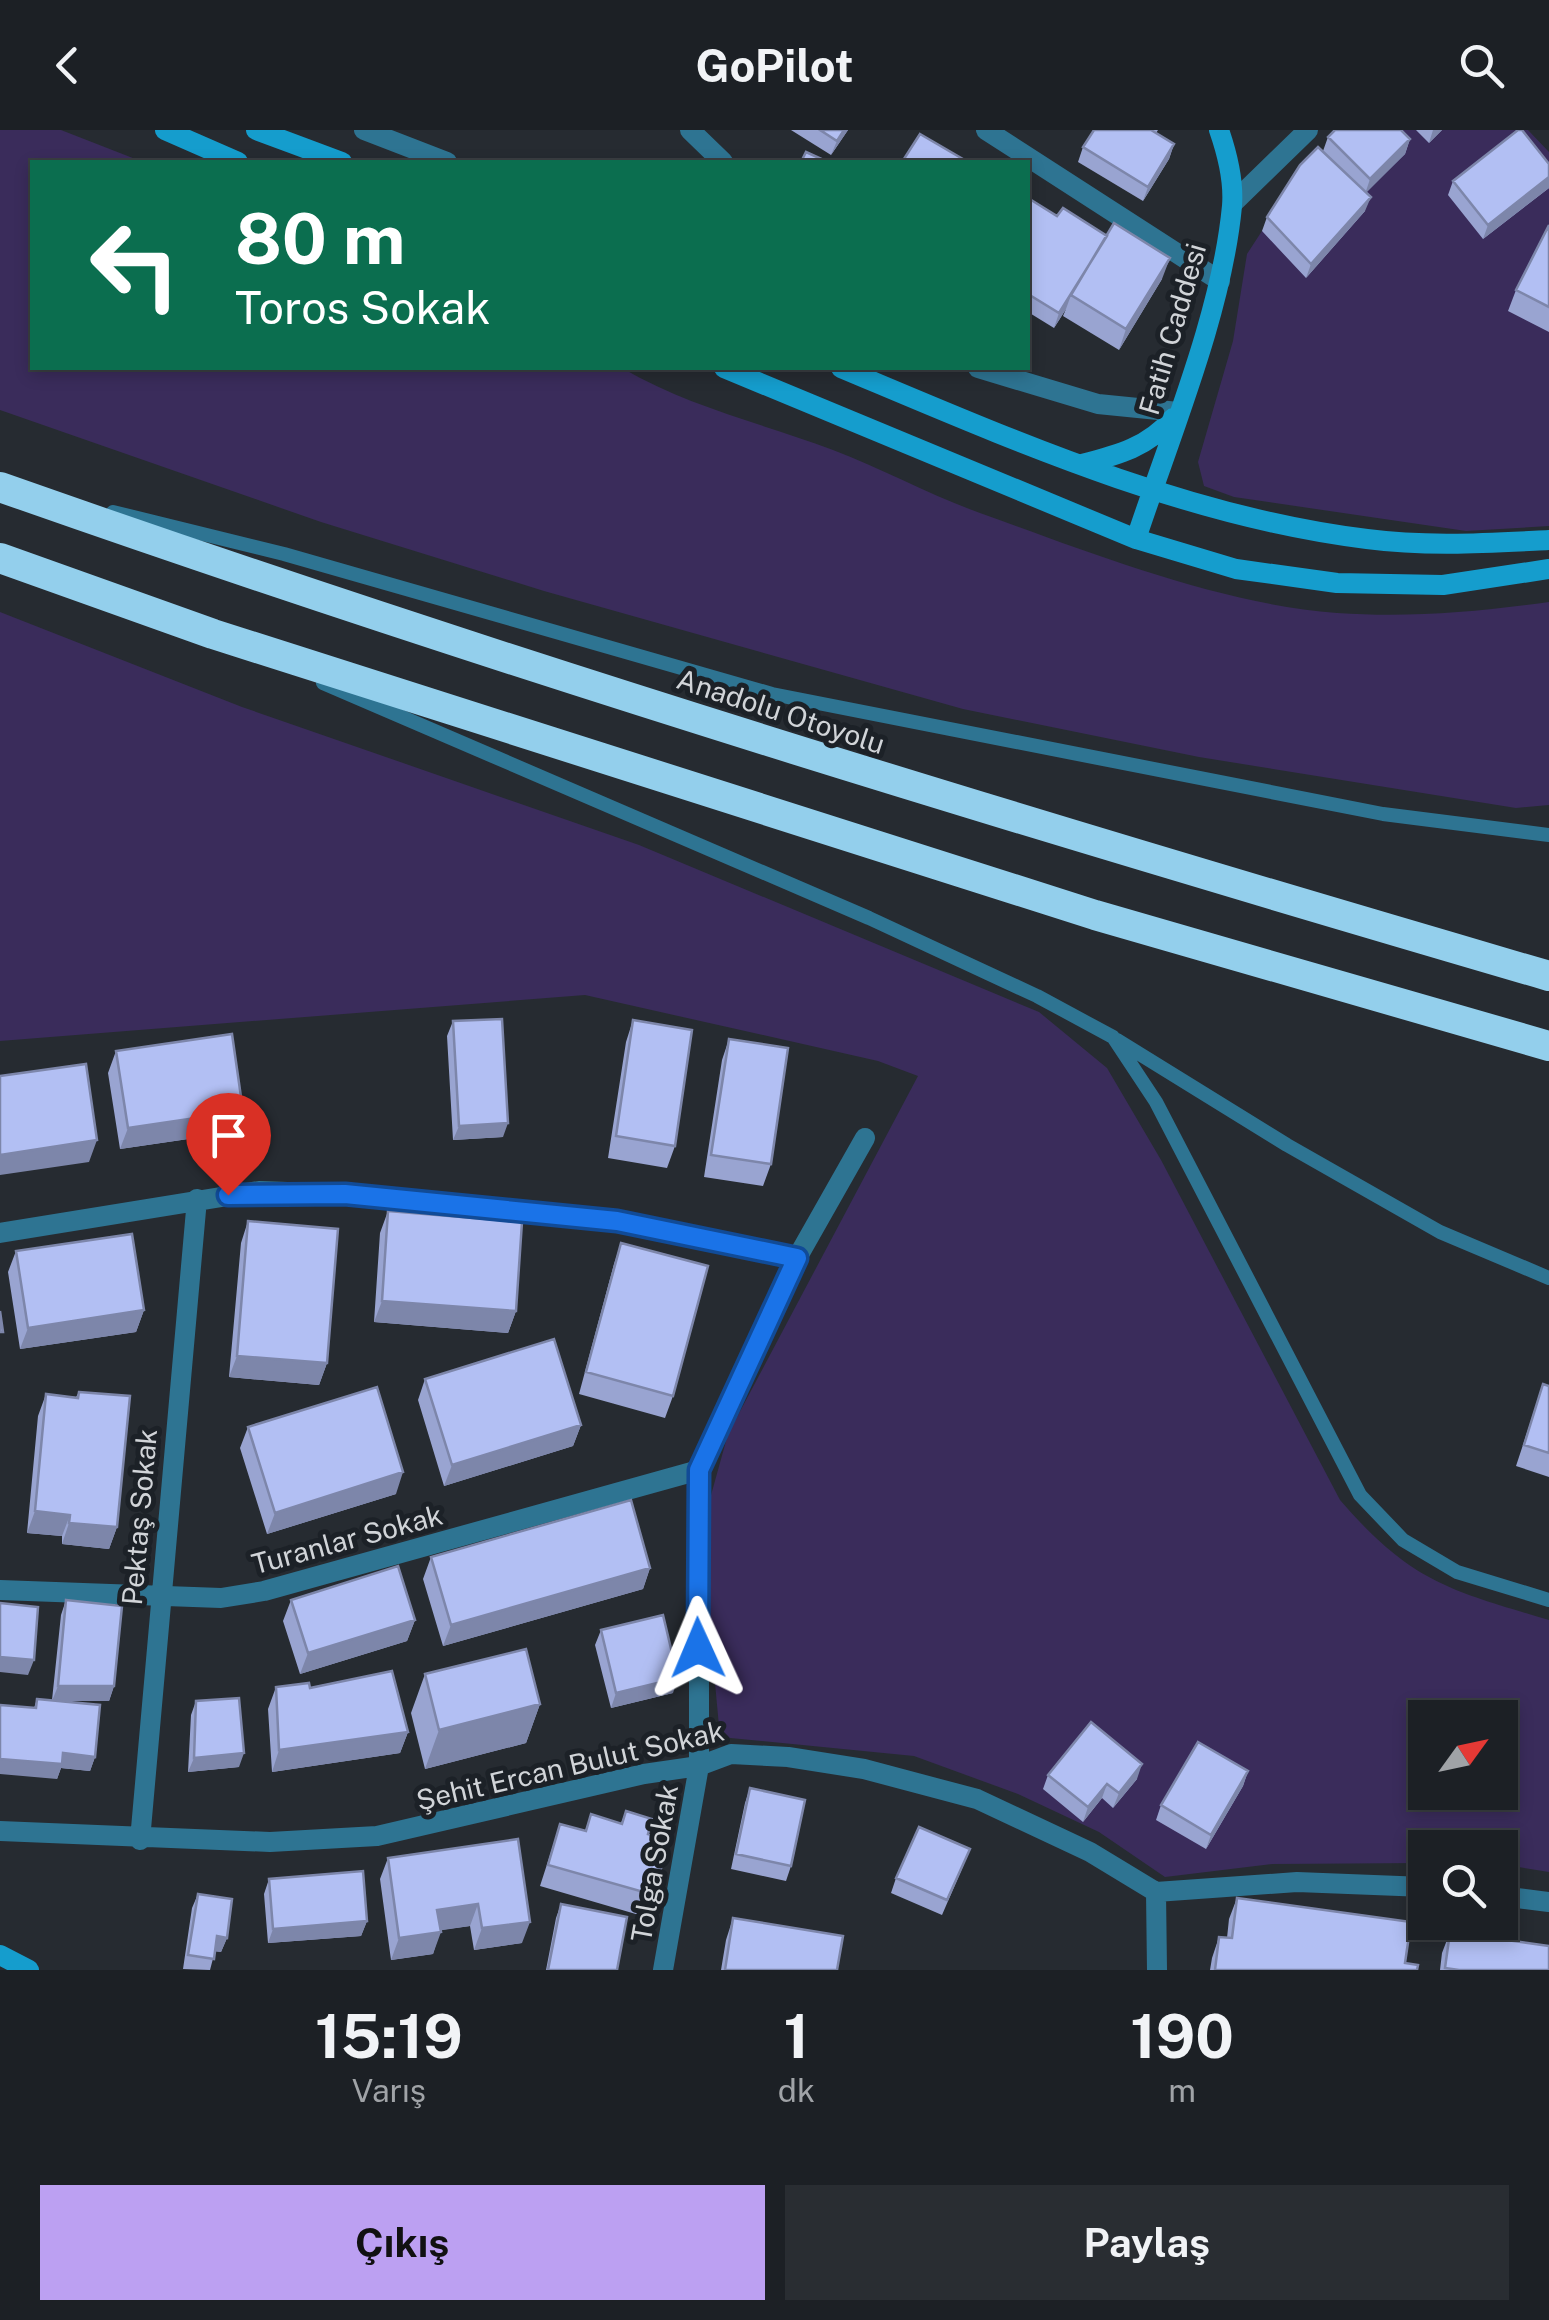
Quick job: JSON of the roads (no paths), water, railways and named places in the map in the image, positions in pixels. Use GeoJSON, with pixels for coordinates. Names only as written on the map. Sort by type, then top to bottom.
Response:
{"type":"FeatureCollection","features":[{"type":"Feature","properties":{"kind":"highway","name":"Anadolu Otoyolu"},"geometry":{"type":"LineString","coordinates":[[0,485],[279,585],[1028,824],[1549,976]]}},
{"type":"Feature","properties":{"kind":"highway"},"geometry":{"type":"LineString","coordinates":[[0,558],[213,634],[1096,915],[1549,1046]]}},
{"type":"Feature","properties":{"kind":"main road"},"geometry":{"type":"LineString","coordinates":[[165,130],[233,160]]}},
{"type":"Feature","properties":{"kind":"main road"},"geometry":{"type":"LineString","coordinates":[[256,130],[337,160]]}},
{"type":"Feature","properties":{"kind":"main road","name":"Fatih Caddesi"},"geometry":{"type":"LineString","coordinates":[[1136,540],[1220,281],[1232,203],[1231,177],[1219,130]]}},
{"type":"Feature","properties":{"kind":"main road"},"geometry":{"type":"LineString","coordinates":[[729,370],[1136,540],[1236,568],[1337,583],[1443,586],[1549,569]]}},
{"type":"Feature","properties":{"kind":"main road"},"geometry":{"type":"LineString","coordinates":[[846,370],[1082,464],[1256,519],[1367,540],[1462,545],[1549,540]]}},
{"type":"Feature","properties":{"kind":"main road"},"geometry":{"type":"LineString","coordinates":[[1082,464],[1149,441],[1178,412]]}},
{"type":"Feature","properties":{"kind":"main road"},"geometry":{"type":"LineString","coordinates":[[0,1955],[29,1970]]}},
{"type":"Feature","properties":{"kind":"street"},"geometry":{"type":"LineString","coordinates":[[364,130],[441,160]]}},
{"type":"Feature","properties":{"kind":"street"},"geometry":{"type":"LineString","coordinates":[[690,130],[721,160]]}},
{"type":"Feature","properties":{"kind":"street"},"geometry":{"type":"LineString","coordinates":[[986,130],[1220,281]]}},
{"type":"Feature","properties":{"kind":"street"},"geometry":{"type":"LineString","coordinates":[[1232,203],[1308,130]]}},
{"type":"Feature","properties":{"kind":"street"},"geometry":{"type":"LineString","coordinates":[[985,370],[1098,404],[1178,412]]}},
{"type":"Feature","properties":{"kind":"street"},"geometry":{"type":"LineString","coordinates":[[699,1470],[797,1258],[865,1138]]}},
{"type":"Feature","properties":{"kind":"street"},"geometry":{"type":"LineString","coordinates":[[0,1233],[197,1198],[259,1191],[435,1201],[617,1221],[797,1258]]}},
{"type":"Feature","properties":{"kind":"street","name":"Pektaş Sokak"},"geometry":{"type":"LineString","coordinates":[[140,1840],[197,1198]]}},
{"type":"Feature","properties":{"kind":"street","name":"Turanlar Sokak"},"geometry":{"type":"LineString","coordinates":[[0,1590],[221,1598],[264,1591],[699,1470]]}},
{"type":"Feature","properties":{"kind":"street","name":"Tolga Sokak"},"geometry":{"type":"LineString","coordinates":[[663,1970],[699,1766],[699,1470]]}},
{"type":"Feature","properties":{"kind":"street","name":"Şehit Ercan Bulut Sokak"},"geometry":{"type":"LineString","coordinates":[[0,1832],[140,1840],[288,1842],[377,1836],[644,1774],[699,1766],[732,1754],[788,1757],[934,1786],[1036,1824],[1156,1892]]}},
{"type":"Feature","properties":{"kind":"street"},"geometry":{"type":"LineString","coordinates":[[1157,1970],[1156,1892],[1297,1882],[1408,1886]]}},
{"type":"Feature","properties":{"kind":"street"},"geometry":{"type":"LineString","coordinates":[[1518,1898],[1549,1902]]}},
{"type":"Feature","properties":{"kind":"lane"},"geometry":{"type":"LineString","coordinates":[[0,485],[284,554],[772,694],[1383,814],[1549,836]]}},
{"type":"Feature","properties":{"kind":"lane"},"geometry":{"type":"LineString","coordinates":[[213,634],[869,918],[1037,996],[1112,1037],[1287,1146],[1440,1232],[1549,1278]]}},
{"type":"Feature","properties":{"kind":"lane"},"geometry":{"type":"LineString","coordinates":[[1112,1037],[1156,1102],[1360,1494],[1404,1540],[1457,1572],[1549,1600]]}}]}
